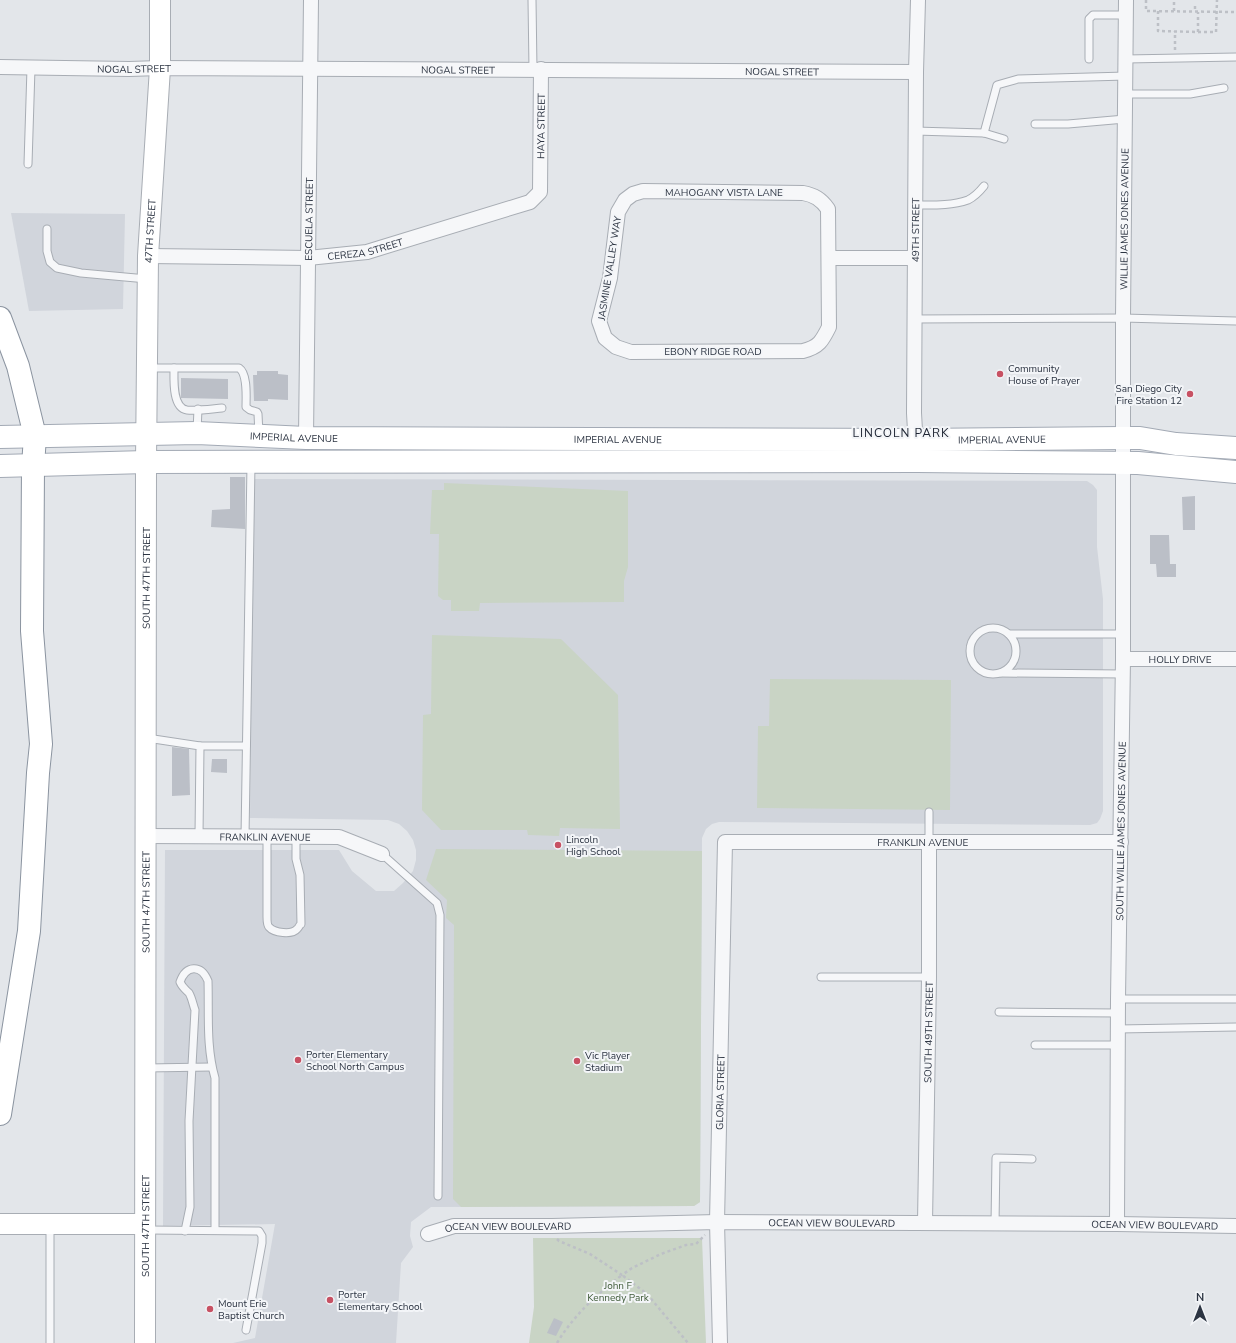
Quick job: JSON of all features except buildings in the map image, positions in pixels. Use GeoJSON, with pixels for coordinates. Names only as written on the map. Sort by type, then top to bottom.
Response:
{"type":"FeatureCollection","features":[{"type":"Feature","properties":{"kind":"main road","name":"47TH STREET"},"geometry":{"type":"LineString","coordinates":[[146,462],[148,256],[160,68],[160,0]]}},
{"type":"Feature","properties":{"kind":"main road"},"geometry":{"type":"LineString","coordinates":[[0,318],[18,366],[35,436],[33,466],[32,631],[41,744],[29,931],[0,1114]]}},
{"type":"Feature","properties":{"kind":"main road","name":"IMPERIAL AVENUE"},"geometry":{"type":"LineString","coordinates":[[0,437],[197,433],[259,437],[916,450],[1138,463],[1236,472]]}},
{"type":"Feature","properties":{"kind":"main road","name":"IMPERIAL AVENUE"},"geometry":{"type":"LineString","coordinates":[[0,466],[146,462],[916,450],[1124,438],[1140,438],[1176,444],[1236,448]]}},
{"type":"Feature","properties":{"kind":"main road","name":"SOUTH 47TH STREET"},"geometry":{"type":"LineString","coordinates":[[145,1343],[146,462]]}},
{"type":"Feature","properties":{"kind":"main road"},"geometry":{"type":"LineString","coordinates":[[0,1224],[145,1227]]}},
{"type":"Feature","properties":{"kind":"street","name":"ESCUELA STREET"},"geometry":{"type":"LineString","coordinates":[[306,438],[311,0]]}},
{"type":"Feature","properties":{"kind":"street","name":"49TH STREET"},"geometry":{"type":"LineString","coordinates":[[916,450],[914,419],[914,258],[918,0]]}},
{"type":"Feature","properties":{"kind":"street","name":"WILLIE JAMES JONES AVENUE"},"geometry":{"type":"LineString","coordinates":[[1124,438],[1126,0]]}},
{"type":"Feature","properties":{"kind":"street","name":"NOGAL STREET"},"geometry":{"type":"LineString","coordinates":[[0,67],[128,69],[310,68],[916,72]]}},
{"type":"Feature","properties":{"kind":"street","name":"HAYA STREET"},"geometry":{"type":"LineString","coordinates":[[537,69],[540,183]]}},
{"type":"Feature","properties":{"kind":"street","name":"CEREZA STREET"},"geometry":{"type":"LineString","coordinates":[[148,256],[308,258],[367,252],[530,202],[540,192],[540,183]]}},
{"type":"Feature","properties":{"kind":"street","name":"MAHOGANY VISTA LANE"},"geometry":{"type":"LineString","coordinates":[[625,200],[633,194],[643,191],[803,193],[813,195],[824,203],[828,209],[829,258]]}},
{"type":"Feature","properties":{"kind":"street","name":"JASMINE VALLEY WAY"},"geometry":{"type":"LineString","coordinates":[[605,338],[600,321],[610,278],[618,212],[625,200]]}},
{"type":"Feature","properties":{"kind":"street","name":"EBONY RIDGE ROAD"},"geometry":{"type":"LineString","coordinates":[[605,338],[616,347],[631,352],[803,351],[813,348],[822,341],[829,327],[829,258]]}},
{"type":"Feature","properties":{"kind":"street"},"geometry":{"type":"LineString","coordinates":[[829,258],[914,258]]}},
{"type":"Feature","properties":{"kind":"street","name":"SOUTH WILLIE JAMES JONES AVENUE"},"geometry":{"type":"LineString","coordinates":[[1117,1224],[1118,1006],[1124,659],[1124,438]]}},
{"type":"Feature","properties":{"kind":"street","name":"HOLLY DRIVE"},"geometry":{"type":"LineString","coordinates":[[1124,659],[1236,658]]}},
{"type":"Feature","properties":{"kind":"street","name":"FRANKLIN AVENUE"},"geometry":{"type":"LineString","coordinates":[[145,836],[339,837],[382,854]]}},
{"type":"Feature","properties":{"kind":"street","name":"FRANKLIN AVENUE"},"geometry":{"type":"LineString","coordinates":[[724,842],[1121,842]]}},
{"type":"Feature","properties":{"kind":"street","name":"GLORIA STREET"},"geometry":{"type":"LineString","coordinates":[[720,1343],[716,1222],[724,842]]}},
{"type":"Feature","properties":{"kind":"street","name":"SOUTH 49TH STREET"},"geometry":{"type":"LineString","coordinates":[[925,1223],[929,977],[929,842]]}},
{"type":"Feature","properties":{"kind":"street","name":"OCEAN VIEW BOULEVARD"},"geometry":{"type":"LineString","coordinates":[[428,1234],[454,1226],[552,1226],[716,1222],[1236,1226]]}},
{"type":"Feature","properties":{"kind":"lane"},"geometry":{"type":"LineString","coordinates":[[532,0],[537,69]]}},
{"type":"Feature","properties":{"kind":"lane"},"geometry":{"type":"LineString","coordinates":[[1090,59],[1089,20],[1093,15],[1126,15]]}},
{"type":"Feature","properties":{"kind":"lane"},"geometry":{"type":"LineString","coordinates":[[1126,59],[1236,57]]}},
{"type":"Feature","properties":{"kind":"lane"},"geometry":{"type":"LineString","coordinates":[[28,164],[31,68]]}},
{"type":"Feature","properties":{"kind":"lane"},"geometry":{"type":"LineString","coordinates":[[984,134],[997,85],[1018,79],[1126,76]]}},
{"type":"Feature","properties":{"kind":"lane"},"geometry":{"type":"LineString","coordinates":[[1126,94],[1190,94],[1224,88]]}},
{"type":"Feature","properties":{"kind":"lane"},"geometry":{"type":"LineString","coordinates":[[1034,124],[1068,124],[1107,119],[1125,119]]}},
{"type":"Feature","properties":{"kind":"lane"},"geometry":{"type":"LineString","coordinates":[[915,131],[984,134],[1004,139]]}},
{"type":"Feature","properties":{"kind":"lane"},"geometry":{"type":"LineString","coordinates":[[915,205],[946,204],[969,200],[984,186]]}},
{"type":"Feature","properties":{"kind":"lane"},"geometry":{"type":"LineString","coordinates":[[47,229],[47,251],[50,262],[57,268],[81,273],[148,280]]}},
{"type":"Feature","properties":{"kind":"lane"},"geometry":{"type":"LineString","coordinates":[[914,319],[1124,318],[1236,321]]}},
{"type":"Feature","properties":{"kind":"lane"},"geometry":{"type":"LineString","coordinates":[[147,368],[239,368],[242,370],[245,378],[246,407],[257,412],[258,414],[259,437]]}},
{"type":"Feature","properties":{"kind":"lane"},"geometry":{"type":"LineString","coordinates":[[174,368],[175,393],[177,402],[186,410],[222,408]]}},
{"type":"Feature","properties":{"kind":"lane"},"geometry":{"type":"LineString","coordinates":[[197,433],[198,409]]}},
{"type":"Feature","properties":{"kind":"lane"},"geometry":{"type":"LineString","coordinates":[[244,837],[251,461]]}},
{"type":"Feature","properties":{"kind":"lane"},"geometry":{"type":"LineString","coordinates":[[1001,673],[1008,669],[1013,663],[1016,655],[1016,648],[1009,634],[995,628],[988,629],[976,636],[972,642],[970,650],[974,663],[979,669],[985,672],[993,674],[1123,674]]}},
{"type":"Feature","properties":{"kind":"lane"},"geometry":{"type":"LineString","coordinates":[[1009,634],[1124,634]]}},
{"type":"Feature","properties":{"kind":"lane"},"geometry":{"type":"LineString","coordinates":[[145,738],[200,746],[246,746]]}},
{"type":"Feature","properties":{"kind":"lane"},"geometry":{"type":"LineString","coordinates":[[199,836],[200,746]]}},
{"type":"Feature","properties":{"kind":"lane"},"geometry":{"type":"LineString","coordinates":[[929,812],[929,842]]}},
{"type":"Feature","properties":{"kind":"lane"},"geometry":{"type":"LineString","coordinates":[[267,837],[267,917],[269,926],[280,932],[293,932],[298,929],[301,924],[300,875],[296,859],[296,837]]}},
{"type":"Feature","properties":{"kind":"lane"},"geometry":{"type":"LineString","coordinates":[[382,854],[438,902],[440,915],[438,1196]]}},
{"type":"Feature","properties":{"kind":"lane"},"geometry":{"type":"LineString","coordinates":[[185,1231],[190,1207],[190,1078],[195,1010],[191,998],[180,982],[187,970],[195,969],[205,974],[208,981],[209,1048],[211,1067],[215,1078],[215,1230]]}},
{"type":"Feature","properties":{"kind":"lane"},"geometry":{"type":"LineString","coordinates":[[821,977],[929,977]]}},
{"type":"Feature","properties":{"kind":"lane"},"geometry":{"type":"LineString","coordinates":[[999,1012],[1236,999]]}},
{"type":"Feature","properties":{"kind":"lane"},"geometry":{"type":"LineString","coordinates":[[1118,1028],[1236,1027]]}},
{"type":"Feature","properties":{"kind":"lane"},"geometry":{"type":"LineString","coordinates":[[1034,1045],[1118,1045]]}},
{"type":"Feature","properties":{"kind":"lane"},"geometry":{"type":"LineString","coordinates":[[145,1068],[211,1067]]}},
{"type":"Feature","properties":{"kind":"lane"},"geometry":{"type":"LineString","coordinates":[[995,1224],[996,1158],[1032,1158]]}},
{"type":"Feature","properties":{"kind":"lane"},"geometry":{"type":"LineString","coordinates":[[50,1225],[50,1343]]}},
{"type":"Feature","properties":{"kind":"lane"},"geometry":{"type":"LineString","coordinates":[[145,1227],[185,1231],[259,1231],[262,1236],[262,1243],[246,1330]]}},
{"type":"Feature","properties":{"kind":"path"},"geometry":{"type":"LineString","coordinates":[[1146,0],[1146,11]]}},
{"type":"Feature","properties":{"kind":"path"},"geometry":{"type":"LineString","coordinates":[[1174,0],[1174,12]]}},
{"type":"Feature","properties":{"kind":"path"},"geometry":{"type":"LineString","coordinates":[[1158,12],[1158,31],[1216,32],[1217,0]]}},
{"type":"Feature","properties":{"kind":"path"},"geometry":{"type":"LineString","coordinates":[[1196,6],[1198,32]]}},
{"type":"Feature","properties":{"kind":"path"},"geometry":{"type":"LineString","coordinates":[[1142,11],[1236,12]]}},
{"type":"Feature","properties":{"kind":"path"},"geometry":{"type":"LineString","coordinates":[[1175,32],[1175,58]]}},
{"type":"Feature","properties":{"kind":"path"},"geometry":{"type":"LineString","coordinates":[[557,1343],[584,1308],[600,1292],[632,1268],[661,1254],[686,1245],[696,1244],[716,1222]]}},
{"type":"Feature","properties":{"kind":"path"},"geometry":{"type":"LineString","coordinates":[[552,1226],[553,1234],[559,1241],[590,1254],[647,1294],[688,1343]]}},
{"type":"Feature","properties":{"kind":"shaded area"},"geometry":{"type":"Polygon","coordinates":[[[11,213],[125,214],[123,309],[29,311],[11,213]]]}},
{"type":"Feature","properties":{"kind":"shaded area","name":"Lincoln High School"},"geometry":{"type":"Polygon","coordinates":[[[253,479],[1087,481],[1097,490],[1097,547],[1103,599],[1103,811],[1100,819],[1097,823],[1090,825],[719,822],[712,824],[706,829],[702,838],[700,1202],[694,1206],[431,1207],[411,1222],[410,1236],[413,1247],[401,1263],[396,1343],[233,1343],[255,1338],[275,1224],[163,1226],[165,850],[339,850],[352,871],[376,891],[394,891],[413,871],[416,860],[416,850],[413,840],[407,831],[399,824],[388,820],[250,818],[253,479]]]}},
{"type":"Feature","properties":{"kind":"green space"},"geometry":{"type":"Polygon","coordinates":[[[444,483],[628,491],[628,567],[624,581],[624,602],[480,603],[479,611],[451,611],[451,600],[443,600],[438,596],[439,534],[430,534],[432,490],[444,490],[444,483]]]}},
{"type":"Feature","properties":{"kind":"green space"},"geometry":{"type":"Polygon","coordinates":[[[432,635],[561,639],[618,695],[620,829],[560,828],[559,836],[528,835],[527,830],[441,830],[422,810],[423,715],[431,714],[432,635]]]}},
{"type":"Feature","properties":{"kind":"green space"},"geometry":{"type":"Polygon","coordinates":[[[770,679],[951,680],[950,810],[757,808],[758,726],[769,726],[770,679]]]}},
{"type":"Feature","properties":{"kind":"green space","name":"Vic Player Stadium"},"geometry":{"type":"Polygon","coordinates":[[[436,849],[702,851],[700,1202],[694,1206],[461,1207],[453,1199],[454,925],[446,918],[447,900],[426,880],[436,849]]]}},
{"type":"Feature","properties":{"kind":"green space","name":"John F Kennedy Park"},"geometry":{"type":"Polygon","coordinates":[[[533,1238],[702,1238],[706,1343],[529,1343],[534,1307],[533,1238]]]}},
{"type":"Feature","properties":{"kind":"place","name":"Community House of Prayer"},"geometry":{"type":"Point","coordinates":[1000,374]}},
{"type":"Feature","properties":{"kind":"place","name":"San Diego City Fire Station 12"},"geometry":{"type":"Point","coordinates":[1190,394]}},
{"type":"Feature","properties":{"kind":"place","name":"Lincoln High School"},"geometry":{"type":"Point","coordinates":[558,845]}},
{"type":"Feature","properties":{"kind":"place","name":"Porter Elementary School North Campus"},"geometry":{"type":"Point","coordinates":[298,1060]}},
{"type":"Feature","properties":{"kind":"place","name":"Vic Player Stadium"},"geometry":{"type":"Point","coordinates":[577,1061]}},
{"type":"Feature","properties":{"kind":"place","name":"Porter Elementary School"},"geometry":{"type":"Point","coordinates":[330,1300]}},
{"type":"Feature","properties":{"kind":"place","name":"Mount Erie Baptist Church"},"geometry":{"type":"Point","coordinates":[210,1309]}},
{"type":"Feature","properties":{"kind":"district","name":"LINCOLN PARK"},"geometry":{"type":"Point","coordinates":[901,433]}}]}
